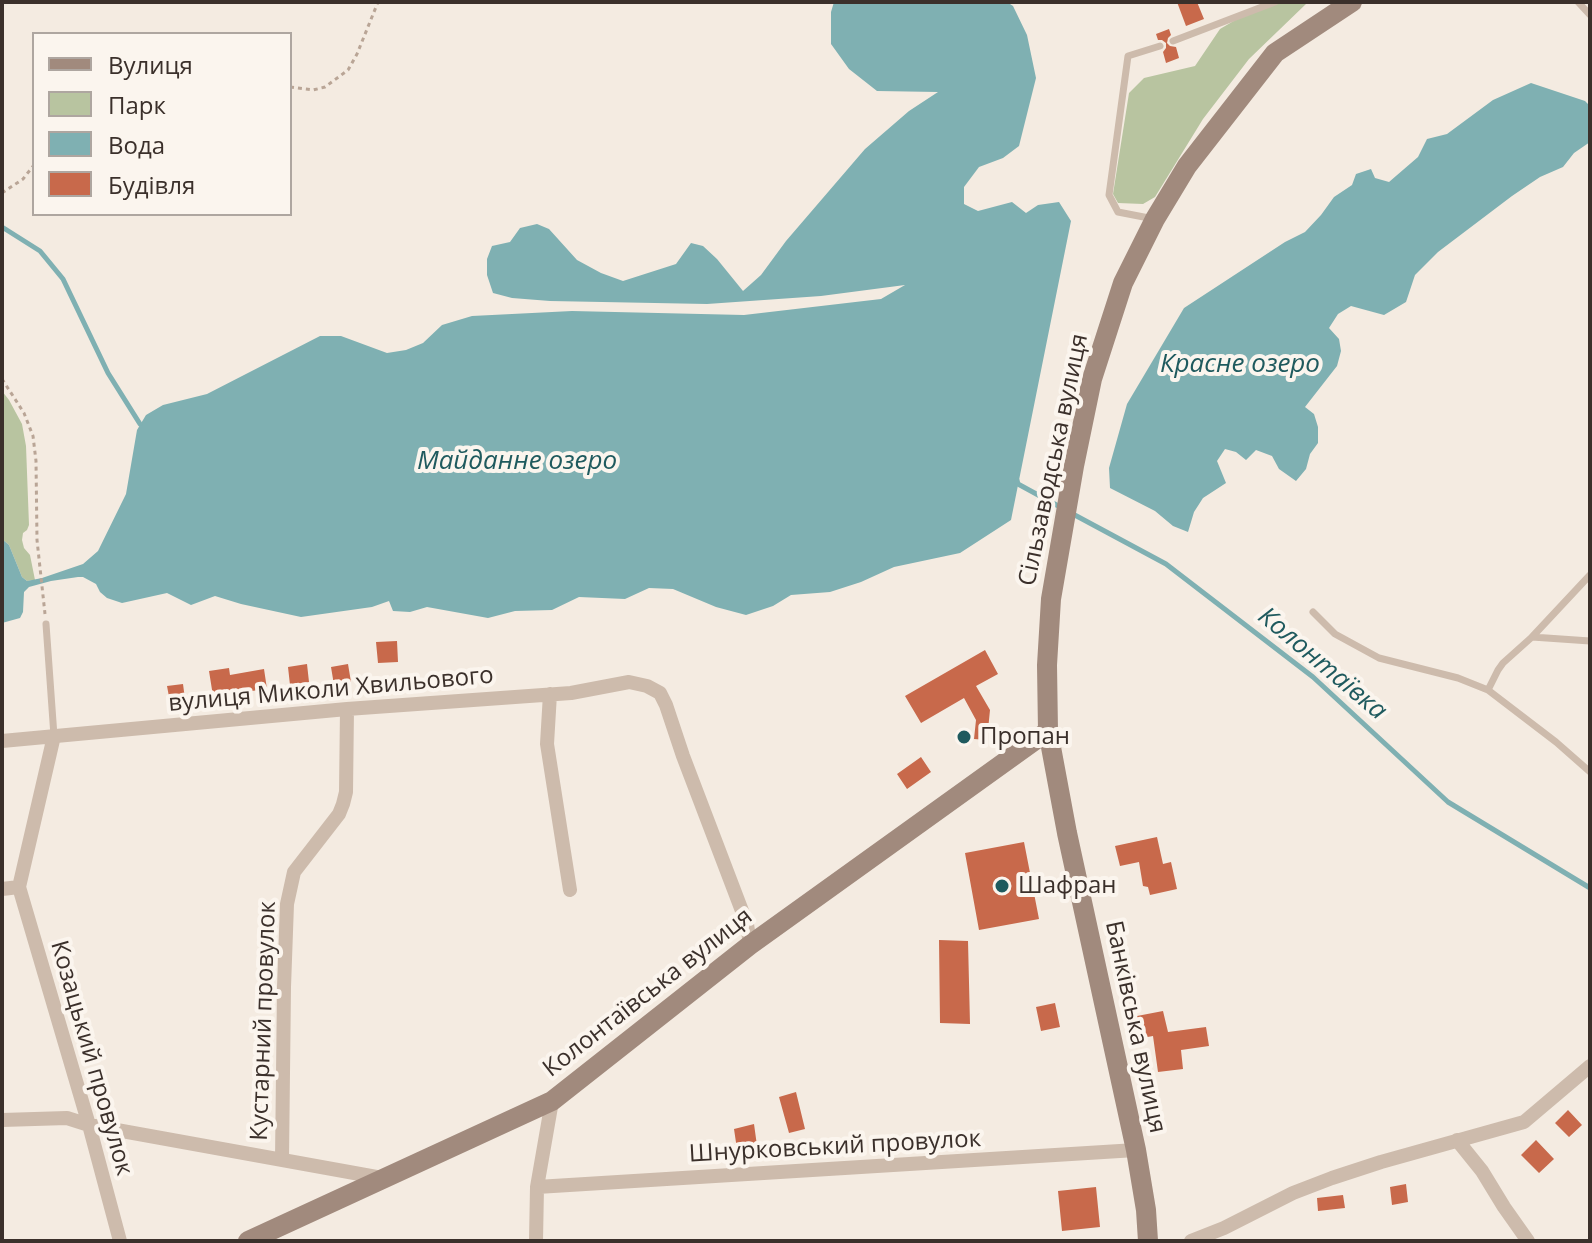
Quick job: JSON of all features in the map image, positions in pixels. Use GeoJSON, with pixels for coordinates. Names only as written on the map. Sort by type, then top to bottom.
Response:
{"type":"FeatureCollection","features":[{"type":"Feature","properties":{"kind":"main road","name":"Сільзаводська вулиця"},"geometry":{"type":"LineString","coordinates":[[1048,731],[1047,665],[1051,599],[1061,537],[1092,379],[1123,283],[1155,219],[1187,166],[1275,53],[1349,3]]}},
{"type":"Feature","properties":{"kind":"main road","name":"Колонтаївська вулиця"},"geometry":{"type":"LineString","coordinates":[[248,1241],[552,1101],[750,945],[1048,731]]}},
{"type":"Feature","properties":{"kind":"main road","name":"Банківська вулиця"},"geometry":{"type":"LineString","coordinates":[[1048,731],[1070,848],[1136,1150],[1148,1241]]}},
{"type":"Feature","properties":{"kind":"street","name":"вулиця Миколи Хвильового"},"geometry":{"type":"LineString","coordinates":[[2,741],[347,709],[571,693],[629,682],[647,686],[660,693],[666,705],[747,924],[750,945]]}},
{"type":"Feature","properties":{"kind":"street"},"geometry":{"type":"LineString","coordinates":[[550,694],[547,744],[570,890]]}},
{"type":"Feature","properties":{"kind":"street","name":"Кустарний провулок"},"geometry":{"type":"LineString","coordinates":[[282,1159],[287,904],[294,872],[339,814],[343,804],[346,792],[347,709]]}},
{"type":"Feature","properties":{"kind":"street"},"geometry":{"type":"LineString","coordinates":[[2,889],[19,887],[54,736]]}},
{"type":"Feature","properties":{"kind":"street","name":"Козацький провулок"},"geometry":{"type":"LineString","coordinates":[[19,887],[120,1241]]}},
{"type":"Feature","properties":{"kind":"street"},"geometry":{"type":"LineString","coordinates":[[1191,1241],[1293,1193],[1381,1162],[1524,1122],[1590,1066]]}},
{"type":"Feature","properties":{"kind":"street"},"geometry":{"type":"LineString","coordinates":[[536,1241],[537,1187],[552,1101]]}},
{"type":"Feature","properties":{"kind":"street"},"geometry":{"type":"LineString","coordinates":[[2,1120],[67,1118],[89,1125],[382,1178]]}},
{"type":"Feature","properties":{"kind":"street"},"geometry":{"type":"LineString","coordinates":[[1457,1140],[1482,1171],[1528,1241]]}},
{"type":"Feature","properties":{"kind":"street","name":"Шнурковський провулок"},"geometry":{"type":"LineString","coordinates":[[537,1187],[1136,1150]]}},
{"type":"Feature","properties":{"kind":"lane"},"geometry":{"type":"LineString","coordinates":[[1173,41],[1275,2]]}},
{"type":"Feature","properties":{"kind":"lane"},"geometry":{"type":"LineString","coordinates":[[1578,2],[1590,15]]}},
{"type":"Feature","properties":{"kind":"lane"},"geometry":{"type":"LineString","coordinates":[[1155,219],[1118,212],[1109,195],[1128,56],[1160,46]]}},
{"type":"Feature","properties":{"kind":"lane"},"geometry":{"type":"LineString","coordinates":[[1488,690],[1503,663],[1590,575]]}},
{"type":"Feature","properties":{"kind":"lane"},"geometry":{"type":"LineString","coordinates":[[1313,612],[1335,634],[1379,658],[1458,678],[1488,690],[1590,772]]}},
{"type":"Feature","properties":{"kind":"lane"},"geometry":{"type":"LineString","coordinates":[[46,624],[54,736]]}},
{"type":"Feature","properties":{"kind":"lane"},"geometry":{"type":"LineString","coordinates":[[1532,637],[1590,641]]}},
{"type":"Feature","properties":{"kind":"path"},"geometry":{"type":"LineString","coordinates":[[292,87],[313,90],[325,87],[348,70],[378,2]]}},
{"type":"Feature","properties":{"kind":"path"},"geometry":{"type":"LineString","coordinates":[[2,193],[23,179],[32,168]]}},
{"type":"Feature","properties":{"kind":"path"},"geometry":{"type":"LineString","coordinates":[[2,379],[24,413],[33,436],[37,540],[46,624]]}},
{"type":"Feature","properties":{"kind":"green space"},"geometry":{"type":"Polygon","coordinates":[[[1281,2],[1306,4],[1249,59],[1203,119],[1155,197],[1143,204],[1118,203],[1113,194],[1129,93],[1144,78],[1195,66],[1220,29],[1281,2]]]}},
{"type":"Feature","properties":{"kind":"green space"},"geometry":{"type":"Polygon","coordinates":[[[2,391],[22,424],[26,446],[29,525],[22,540],[30,555],[35,580],[27,581],[22,577],[9,545],[2,539],[2,391]]]}},
{"type":"Feature","properties":{"kind":"water","name":"Майданне озеро"},"geometry":{"type":"Polygon","coordinates":[[[834,2],[1007,2],[1013,6],[1027,35],[1036,78],[1019,146],[1003,158],[979,167],[964,187],[964,204],[978,211],[1012,202],[1026,213],[1038,205],[1059,202],[1071,221],[1011,520],[960,553],[894,567],[830,592],[791,595],[773,606],[746,615],[716,607],[673,589],[649,588],[625,599],[579,597],[552,610],[515,611],[488,618],[427,607],[410,612],[393,611],[389,601],[372,607],[301,617],[215,596],[191,605],[167,593],[122,603],[107,598],[96,584],[78,577],[29,587],[24,592],[20,618],[2,623],[2,539],[9,545],[22,577],[27,581],[83,564],[98,551],[126,494],[137,430],[146,415],[163,405],[207,394],[320,336],[341,336],[387,353],[423,343],[442,325],[472,316],[572,311],[744,315],[881,299],[905,285],[821,296],[707,304],[550,301],[493,293],[487,275],[487,259],[492,246],[510,242],[520,228],[537,224],[549,229],[577,260],[623,281],[676,264],[691,243],[703,246],[743,291],[761,275],[865,149],[909,111],[938,92],[877,91],[849,69],[831,44],[834,2]]]}},
{"type":"Feature","properties":{"kind":"water","name":"Красне озеро"},"geometry":{"type":"Polygon","coordinates":[[[1531,83],[1585,101],[1590,106],[1590,142],[1574,153],[1563,167],[1540,177],[1512,196],[1438,252],[1415,275],[1406,302],[1384,315],[1351,306],[1338,314],[1329,328],[1339,339],[1341,351],[1337,366],[1305,407],[1314,414],[1318,443],[1310,454],[1306,469],[1296,481],[1279,469],[1272,456],[1256,450],[1246,460],[1236,452],[1225,449],[1217,461],[1226,483],[1203,498],[1194,512],[1188,532],[1110,488],[1109,468],[1127,404],[1184,308],[1305,232],[1334,197],[1352,185],[1356,174],[1371,169],[1375,178],[1389,182],[1418,157],[1427,139],[1447,134],[1493,100],[1531,83]]]}},
{"type":"Feature","properties":{"kind":"building"},"geometry":{"type":"Polygon","coordinates":[[[1177,2],[1197,2],[1204,19],[1186,26],[1177,2]]]}},
{"type":"Feature","properties":{"kind":"building"},"geometry":{"type":"Polygon","coordinates":[[[1169,29],[1171,35],[1167,43],[1176,47],[1179,58],[1166,63],[1163,52],[1166,43],[1158,40],[1156,34],[1169,29]]]}},
{"type":"Feature","properties":{"kind":"building"},"geometry":{"type":"Polygon","coordinates":[[[397,641],[398,662],[378,663],[376,642],[397,641]]]}},
{"type":"Feature","properties":{"kind":"building"},"geometry":{"type":"Polygon","coordinates":[[[985,650],[998,674],[976,686],[990,710],[987,740],[974,739],[976,720],[964,698],[921,723],[905,696],[985,650]]]}},
{"type":"Feature","properties":{"kind":"building"},"geometry":{"type":"Polygon","coordinates":[[[307,664],[309,682],[290,685],[288,667],[307,664]]]}},
{"type":"Feature","properties":{"kind":"building"},"geometry":{"type":"Polygon","coordinates":[[[348,664],[351,682],[334,685],[331,667],[348,664]]]}},
{"type":"Feature","properties":{"kind":"building"},"geometry":{"type":"Polygon","coordinates":[[[229,668],[230,675],[264,669],[267,689],[213,696],[209,671],[229,668]]]}},
{"type":"Feature","properties":{"kind":"building"},"geometry":{"type":"Polygon","coordinates":[[[183,684],[185,699],[170,702],[167,686],[183,684]]]}},
{"type":"Feature","properties":{"kind":"building"},"geometry":{"type":"Polygon","coordinates":[[[921,757],[931,772],[907,789],[897,774],[921,757]]]}},
{"type":"Feature","properties":{"kind":"building"},"geometry":{"type":"Polygon","coordinates":[[[1157,837],[1163,864],[1171,862],[1177,889],[1150,895],[1148,887],[1143,886],[1139,862],[1120,866],[1115,846],[1157,837]]]}},
{"type":"Feature","properties":{"kind":"building","name":"Шафран"},"geometry":{"type":"Polygon","coordinates":[[[1024,842],[1039,919],[979,930],[965,853],[1024,842]]]}},
{"type":"Feature","properties":{"kind":"building"},"geometry":{"type":"Polygon","coordinates":[[[939,940],[968,941],[970,1024],[940,1023],[939,940]]]}},
{"type":"Feature","properties":{"kind":"building"},"geometry":{"type":"Polygon","coordinates":[[[1055,1003],[1060,1027],[1041,1031],[1036,1007],[1055,1003]]]}},
{"type":"Feature","properties":{"kind":"building"},"geometry":{"type":"Polygon","coordinates":[[[1163,1011],[1168,1032],[1206,1027],[1209,1046],[1181,1050],[1183,1069],[1158,1072],[1153,1036],[1142,1038],[1137,1016],[1163,1011]]]}},
{"type":"Feature","properties":{"kind":"building"},"geometry":{"type":"Polygon","coordinates":[[[796,1092],[805,1129],[789,1133],[779,1097],[796,1092]]]}},
{"type":"Feature","properties":{"kind":"building"},"geometry":{"type":"Polygon","coordinates":[[[1568,1110],[1582,1125],[1569,1137],[1555,1123],[1568,1110]]]}},
{"type":"Feature","properties":{"kind":"building"},"geometry":{"type":"Polygon","coordinates":[[[754,1124],[758,1153],[738,1156],[734,1129],[754,1124]]]}},
{"type":"Feature","properties":{"kind":"building"},"geometry":{"type":"Polygon","coordinates":[[[1536,1140],[1554,1159],[1539,1173],[1521,1155],[1536,1140]]]}},
{"type":"Feature","properties":{"kind":"building"},"geometry":{"type":"Polygon","coordinates":[[[1406,1184],[1408,1202],[1392,1205],[1390,1187],[1406,1184]]]}},
{"type":"Feature","properties":{"kind":"building"},"geometry":{"type":"Polygon","coordinates":[[[1096,1187],[1100,1227],[1062,1231],[1058,1191],[1096,1187]]]}},
{"type":"Feature","properties":{"kind":"building"},"geometry":{"type":"Polygon","coordinates":[[[1343,1195],[1345,1208],[1318,1211],[1317,1198],[1343,1195]]]}},
{"type":"Feature","properties":{"kind":"waterway"},"geometry":{"type":"LineString","coordinates":[[2,227],[40,251],[63,279],[108,373],[140,424]]}},
{"type":"Feature","properties":{"kind":"waterway","name":"Колонтаївка"},"geometry":{"type":"LineString","coordinates":[[1017,480],[1018,484],[1062,508]]}},
{"type":"Feature","properties":{"kind":"waterway","name":"Колонтаївка"},"geometry":{"type":"LineString","coordinates":[[1071,513],[1166,564],[1313,677],[1448,802],[1590,888]]}},
{"type":"Feature","properties":{"kind":"place","name":"Пропан"},"geometry":{"type":"Point","coordinates":[964,737]}},
{"type":"Feature","properties":{"kind":"place","name":"Шафран"},"geometry":{"type":"Point","coordinates":[1002,886]}}]}
